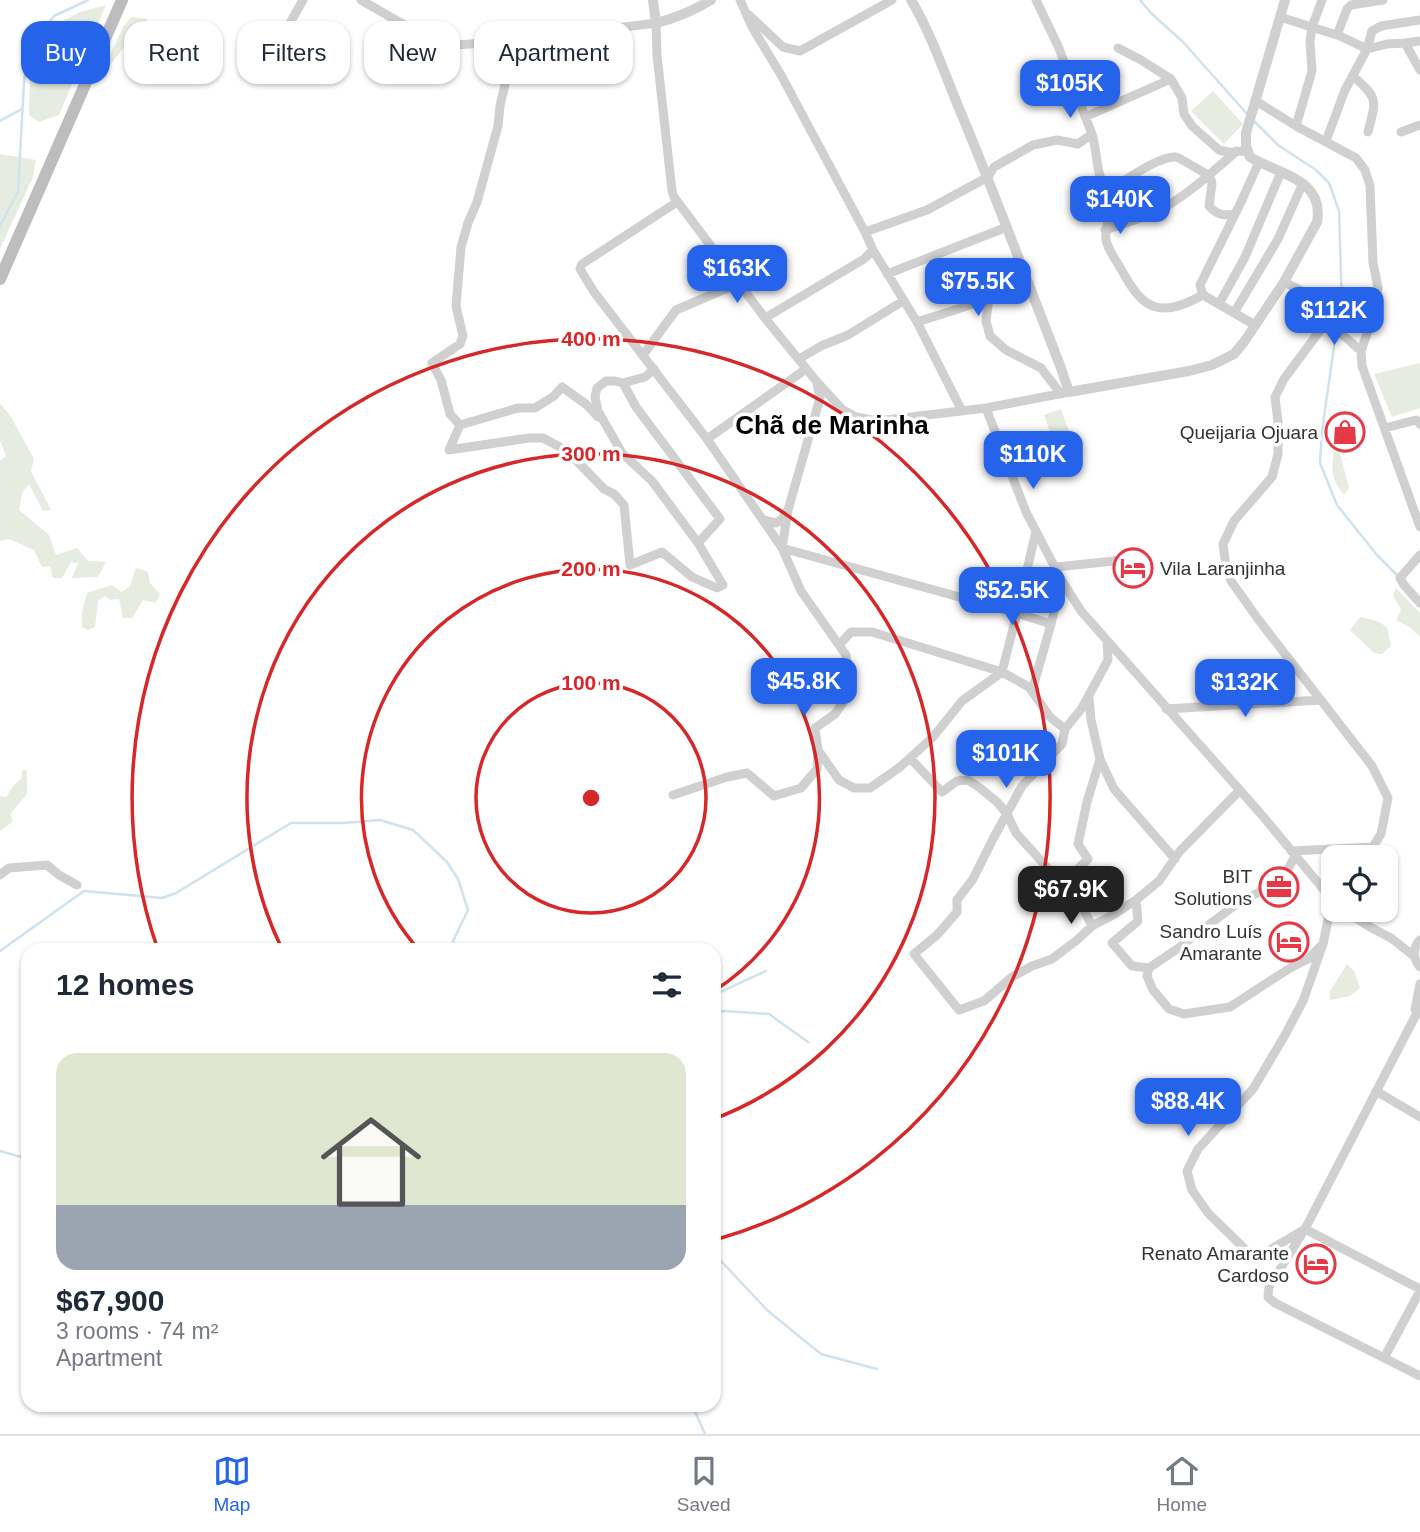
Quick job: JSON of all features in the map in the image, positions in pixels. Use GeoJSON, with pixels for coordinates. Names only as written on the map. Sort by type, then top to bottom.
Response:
{"type":"FeatureCollection","features":[{"type":"Feature","properties":{"kind":"main road"},"geometry":{"type":"LineString","coordinates":[[0,279],[122,0]]}},
{"type":"Feature","properties":{"kind":"street"},"geometry":{"type":"LineString","coordinates":[[291,21],[303,0]]}},
{"type":"Feature","properties":{"kind":"street"},"geometry":{"type":"LineString","coordinates":[[361,0],[441,46],[474,44]]}},
{"type":"Feature","properties":{"kind":"street"},"geometry":{"type":"LineString","coordinates":[[653,0],[672,191],[677,202],[817,382],[843,410],[877,421],[986,408],[1212,365],[1234,354],[1284,282],[1317,222],[1319,212],[1312,191],[1303,183],[1242,151],[1219,150],[1192,126],[1184,114],[1182,98],[1171,79],[1118,48]]}},
{"type":"Feature","properties":{"kind":"street"},"geometry":{"type":"LineString","coordinates":[[633,26],[675,18],[711,0]]}},
{"type":"Feature","properties":{"kind":"street"},"geometry":{"type":"LineString","coordinates":[[740,0],[873,250],[917,322],[962,411]]}},
{"type":"Feature","properties":{"kind":"street"},"geometry":{"type":"LineString","coordinates":[[745,12],[783,47],[800,51],[892,0]]}},
{"type":"Feature","properties":{"kind":"street"},"geometry":{"type":"LineString","coordinates":[[911,0],[988,177],[1065,393]]}},
{"type":"Feature","properties":{"kind":"street"},"geometry":{"type":"LineString","coordinates":[[1036,0],[1058,46],[1096,146],[1099,174],[1110,202],[1105,230],[1107,244],[1129,285],[1141,300],[1158,309],[1177,306],[1203,295]]}},
{"type":"Feature","properties":{"kind":"street"},"geometry":{"type":"LineString","coordinates":[[1296,126],[1311,71],[1312,27],[1322,0]]}},
{"type":"Feature","properties":{"kind":"street"},"geometry":{"type":"LineString","coordinates":[[1337,35],[1351,5],[1382,0]]}},
{"type":"Feature","properties":{"kind":"street"},"geometry":{"type":"LineString","coordinates":[[1105,230],[1160,210],[1187,194],[1246,146],[1245,133],[1280,17],[1281,1]]}},
{"type":"Feature","properties":{"kind":"street"},"geometry":{"type":"LineString","coordinates":[[1280,17],[1337,35],[1367,49],[1420,41]]}},
{"type":"Feature","properties":{"kind":"street"},"geometry":{"type":"LineString","coordinates":[[1326,141],[1345,90],[1367,49],[1372,31],[1381,26],[1420,20]]}},
{"type":"Feature","properties":{"kind":"street"},"geometry":{"type":"LineString","coordinates":[[1405,43],[1419,68]]}},
{"type":"Feature","properties":{"kind":"street"},"geometry":{"type":"LineString","coordinates":[[1353,76],[1374,98],[1368,132]]}},
{"type":"Feature","properties":{"kind":"street"},"geometry":{"type":"LineString","coordinates":[[1085,117],[1171,79]]}},
{"type":"Feature","properties":{"kind":"street"},"geometry":{"type":"LineString","coordinates":[[460,425],[450,414],[441,380],[432,363],[460,344],[463,336],[456,306],[461,247],[477,202],[498,126],[505,84]]}},
{"type":"Feature","properties":{"kind":"street"},"geometry":{"type":"LineString","coordinates":[[1255,104],[1356,158],[1365,170],[1370,186],[1373,263],[1378,286],[1376,307],[1361,351],[1362,366],[1420,527]]}},
{"type":"Feature","properties":{"kind":"street"},"geometry":{"type":"LineString","coordinates":[[1401,132],[1420,125]]}},
{"type":"Feature","properties":{"kind":"street"},"geometry":{"type":"LineString","coordinates":[[865,232],[927,210],[988,177],[993,167],[1033,145],[1057,140],[1078,144],[1092,134]]}},
{"type":"Feature","properties":{"kind":"street"},"geometry":{"type":"LineString","coordinates":[[1106,191],[1164,158],[1178,157],[1210,176],[1212,184],[1209,206],[1215,213],[1225,216],[1235,214]]}},
{"type":"Feature","properties":{"kind":"street"},"geometry":{"type":"LineString","coordinates":[[1255,325],[1203,295],[1200,285],[1259,162]]}},
{"type":"Feature","properties":{"kind":"street"},"geometry":{"type":"LineString","coordinates":[[1219,304],[1245,257],[1281,172]]}},
{"type":"Feature","properties":{"kind":"street"},"geometry":{"type":"LineString","coordinates":[[1234,313],[1278,239],[1303,183]]}},
{"type":"Feature","properties":{"kind":"street"},"geometry":{"type":"LineString","coordinates":[[673,795],[747,773],[774,796],[801,788],[817,769],[815,728],[835,714],[850,692],[846,656],[800,591],[782,548],[707,439],[594,292],[580,269],[585,262],[677,202]]}},
{"type":"Feature","properties":{"kind":"street"},"geometry":{"type":"LineString","coordinates":[[887,274],[1007,228]]}},
{"type":"Feature","properties":{"kind":"street"},"geometry":{"type":"LineString","coordinates":[[765,318],[864,259],[873,250]]}},
{"type":"Feature","properties":{"kind":"street"},"geometry":{"type":"LineString","coordinates":[[1284,282],[1301,292],[1327,321],[1361,351]]}},
{"type":"Feature","properties":{"kind":"street"},"geometry":{"type":"LineString","coordinates":[[643,355],[676,310],[739,283]]}},
{"type":"Feature","properties":{"kind":"street"},"geometry":{"type":"LineString","coordinates":[[917,322],[1028,283]]}},
{"type":"Feature","properties":{"kind":"street"},"geometry":{"type":"LineString","coordinates":[[989,298],[986,321],[990,336],[1006,350],[1041,368],[1065,393]]}},
{"type":"Feature","properties":{"kind":"street"},"geometry":{"type":"LineString","coordinates":[[799,359],[848,335],[903,301]]}},
{"type":"Feature","properties":{"kind":"street"},"geometry":{"type":"LineString","coordinates":[[1327,321],[1284,380],[1275,397],[1278,454],[1272,477],[1234,521],[1223,544],[1231,581],[1258,620],[1372,766],[1388,798],[1381,834],[1374,845]]}},
{"type":"Feature","properties":{"kind":"street"},"geometry":{"type":"LineString","coordinates":[[603,423],[595,397],[597,388],[606,381],[623,383],[645,377],[654,369]]}},
{"type":"Feature","properties":{"kind":"street"},"geometry":{"type":"LineString","coordinates":[[707,439],[806,369]]}},
{"type":"Feature","properties":{"kind":"street"},"geometry":{"type":"LineString","coordinates":[[782,548],[788,510],[817,413],[820,398],[817,382]]}},
{"type":"Feature","properties":{"kind":"street"},"geometry":{"type":"LineString","coordinates":[[623,383],[636,407],[720,519],[698,543]]}},
{"type":"Feature","properties":{"kind":"street"},"geometry":{"type":"LineString","coordinates":[[562,387],[587,405],[614,438],[622,453],[652,481],[698,543],[723,585],[717,588],[692,577],[662,552],[629,565],[624,505],[559,447],[543,438],[528,438],[449,450],[460,425],[518,408],[535,408],[554,396],[562,387]]}},
{"type":"Feature","properties":{"kind":"street"},"geometry":{"type":"LineString","coordinates":[[986,408],[1026,512],[1081,611],[1240,790],[1321,887]]}},
{"type":"Feature","properties":{"kind":"street"},"geometry":{"type":"LineString","coordinates":[[1385,428],[1416,420],[1420,424]]}},
{"type":"Feature","properties":{"kind":"street"},"geometry":{"type":"LineString","coordinates":[[763,520],[776,523],[788,510]]}},
{"type":"Feature","properties":{"kind":"street"},"geometry":{"type":"LineString","coordinates":[[818,750],[839,780],[854,788],[870,788],[900,767],[933,737],[962,701],[1002,672],[1036,531]]}},
{"type":"Feature","properties":{"kind":"street"},"geometry":{"type":"LineString","coordinates":[[782,548],[1051,624]]}},
{"type":"Feature","properties":{"kind":"street"},"geometry":{"type":"LineString","coordinates":[[1420,558],[1399,578],[1420,603]]}},
{"type":"Feature","properties":{"kind":"street"},"geometry":{"type":"LineString","coordinates":[[1056,567],[1134,559]]}},
{"type":"Feature","properties":{"kind":"street"},"geometry":{"type":"LineString","coordinates":[[1032,691],[1062,581]]}},
{"type":"Feature","properties":{"kind":"street"},"geometry":{"type":"LineString","coordinates":[[838,645],[851,632],[872,632],[1002,672],[1029,687],[1050,717],[1065,729]]}},
{"type":"Feature","properties":{"kind":"street"},"geometry":{"type":"LineString","coordinates":[[1107,640],[1108,660],[1089,698],[1065,729],[1062,744],[1022,786],[973,879],[957,900],[957,912],[937,935],[914,954],[959,1010],[985,1001],[1012,976],[1052,959],[1092,926],[1136,900],[1159,881],[1206,823],[1240,790]]}},
{"type":"Feature","properties":{"kind":"street"},"geometry":{"type":"LineString","coordinates":[[1089,698],[1100,759],[1114,789],[1175,859]]}},
{"type":"Feature","properties":{"kind":"street"},"geometry":{"type":"LineString","coordinates":[[1166,709],[1321,700]]}},
{"type":"Feature","properties":{"kind":"street"},"geometry":{"type":"LineString","coordinates":[[910,758],[943,792],[957,781],[968,780],[997,802],[1007,814],[1016,833],[1084,910],[1092,926]]}},
{"type":"Feature","properties":{"kind":"street"},"geometry":{"type":"LineString","coordinates":[[1062,884],[1088,859],[1078,844],[1100,759]]}},
{"type":"Feature","properties":{"kind":"street"},"geometry":{"type":"LineString","coordinates":[[1293,853],[1321,851]]}},
{"type":"Feature","properties":{"kind":"street"},"geometry":{"type":"LineString","coordinates":[[1136,900],[1138,921],[1112,943],[1132,966],[1149,968],[1239,902],[1268,888],[1286,873],[1293,853]]}},
{"type":"Feature","properties":{"kind":"street"},"geometry":{"type":"LineString","coordinates":[[0,875],[9,869],[47,865],[77,885]]}},
{"type":"Feature","properties":{"kind":"street"},"geometry":{"type":"LineString","coordinates":[[1305,1229],[1268,1251],[1250,1254],[1208,1213],[1192,1191],[1187,1171],[1198,1149],[1253,1088],[1285,1035],[1303,1001],[1323,944],[1328,922]]}},
{"type":"Feature","properties":{"kind":"street"},"geometry":{"type":"LineString","coordinates":[[1362,922],[1391,937],[1414,956],[1420,967]]}},
{"type":"Feature","properties":{"kind":"street"},"geometry":{"type":"LineString","coordinates":[[1414,956],[1414,949],[1420,940]]}},
{"type":"Feature","properties":{"kind":"street"},"geometry":{"type":"LineString","coordinates":[[1149,968],[1147,976],[1153,990],[1169,1010],[1184,1014],[1230,1007],[1308,959],[1323,944]]}},
{"type":"Feature","properties":{"kind":"street"},"geometry":{"type":"LineString","coordinates":[[1411,1022],[1420,984]]}},
{"type":"Feature","properties":{"kind":"street"},"geometry":{"type":"LineString","coordinates":[[1420,1007],[1305,1229],[1269,1287],[1268,1297],[1420,1376]]}},
{"type":"Feature","properties":{"kind":"street"},"geometry":{"type":"LineString","coordinates":[[1376,1091],[1420,1117]]}},
{"type":"Feature","properties":{"kind":"street"},"geometry":{"type":"LineString","coordinates":[[1305,1229],[1420,1290],[1384,1358]]}},
{"type":"Feature","properties":{"kind":"shaded area"},"geometry":{"type":"Polygon","coordinates":[[[106,5],[99,21],[63,21],[80,12],[106,5]]]}},
{"type":"Feature","properties":{"kind":"shaded area"},"geometry":{"type":"Polygon","coordinates":[[[131,17],[147,21],[128,21],[131,17]]]}},
{"type":"Feature","properties":{"kind":"shaded area"},"geometry":{"type":"Polygon","coordinates":[[[123,27],[124,47],[110,65],[110,55],[123,27]]]}},
{"type":"Feature","properties":{"kind":"shaded area"},"geometry":{"type":"Polygon","coordinates":[[[30,84],[72,84],[59,115],[39,122],[29,115],[30,84]]]}},
{"type":"Feature","properties":{"kind":"shaded area"},"geometry":{"type":"Polygon","coordinates":[[[1213,91],[1243,124],[1224,144],[1191,111],[1213,91]]]}},
{"type":"Feature","properties":{"kind":"shaded area"},"geometry":{"type":"Polygon","coordinates":[[[0,154],[36,160],[33,177],[0,249],[0,154]]]}},
{"type":"Feature","properties":{"kind":"shaded area"},"geometry":{"type":"Polygon","coordinates":[[[1420,363],[1420,408],[1392,417],[1374,374],[1420,363]]]}},
{"type":"Feature","properties":{"kind":"shaded area"},"geometry":{"type":"Polygon","coordinates":[[[0,403],[11,417],[34,459],[31,471],[51,510],[43,511],[29,484],[22,493],[19,510],[49,535],[56,555],[77,548],[88,561],[106,562],[98,577],[72,578],[78,563],[71,562],[62,578],[53,578],[50,566],[42,567],[34,550],[9,539],[0,541],[0,461],[6,456],[0,440],[0,403]]]}},
{"type":"Feature","properties":{"kind":"shaded area"},"geometry":{"type":"Polygon","coordinates":[[[1061,409],[1074,445],[1057,452],[1044,415],[1061,409]]]}},
{"type":"Feature","properties":{"kind":"shaded area"},"geometry":{"type":"Polygon","coordinates":[[[1334,450],[1339,450],[1349,488],[1344,495],[1333,474],[1334,450]]]}},
{"type":"Feature","properties":{"kind":"shaded area"},"geometry":{"type":"Polygon","coordinates":[[[136,568],[148,572],[150,583],[160,594],[156,603],[143,600],[132,618],[123,618],[119,599],[110,600],[105,596],[98,601],[95,627],[88,630],[82,627],[82,612],[87,593],[112,585],[122,592],[130,586],[136,568]]]}},
{"type":"Feature","properties":{"kind":"shaded area"},"geometry":{"type":"Polygon","coordinates":[[[1396,588],[1420,613],[1420,637],[1411,628],[1396,620],[1401,610],[1393,595],[1396,588]]]}},
{"type":"Feature","properties":{"kind":"shaded area"},"geometry":{"type":"Polygon","coordinates":[[[1360,617],[1377,621],[1387,627],[1391,646],[1382,654],[1374,653],[1350,630],[1360,617]]]}},
{"type":"Feature","properties":{"kind":"shaded area"},"geometry":{"type":"Polygon","coordinates":[[[23,769],[27,771],[27,794],[11,813],[12,822],[0,831],[0,796],[6,797],[21,779],[23,769]]]}},
{"type":"Feature","properties":{"kind":"shaded area"},"geometry":{"type":"Polygon","coordinates":[[[1347,964],[1354,971],[1360,988],[1350,996],[1330,1000],[1330,991],[1347,964]]]}},
{"type":"Feature","properties":{"kind":"waterway"},"geometry":{"type":"LineString","coordinates":[[0,226],[18,192],[28,50],[54,16],[88,0]]}},
{"type":"Feature","properties":{"kind":"waterway"},"geometry":{"type":"LineString","coordinates":[[1140,0],[1183,42],[1248,115]]}},
{"type":"Feature","properties":{"kind":"waterway"},"geometry":{"type":"LineString","coordinates":[[0,121],[22,109]]}},
{"type":"Feature","properties":{"kind":"waterway"},"geometry":{"type":"LineString","coordinates":[[1253,120],[1278,145],[1316,170],[1329,183],[1339,211],[1342,308],[1337,326]]}},
{"type":"Feature","properties":{"kind":"waterway"},"geometry":{"type":"LineString","coordinates":[[1336,333],[1320,463],[1337,505],[1377,555],[1398,576]]}},
{"type":"Feature","properties":{"kind":"waterway"},"geometry":{"type":"LineString","coordinates":[[0,951],[84,891],[162,898],[176,893],[291,823],[380,820],[413,830],[447,862],[458,879],[468,910],[453,943]]}},
{"type":"Feature","properties":{"kind":"waterway"},"geometry":{"type":"LineString","coordinates":[[721,992],[766,971]]}},
{"type":"Feature","properties":{"kind":"waterway"},"geometry":{"type":"LineString","coordinates":[[721,1012],[769,1014],[808,1042]]}},
{"type":"Feature","properties":{"kind":"waterway"},"geometry":{"type":"LineString","coordinates":[[0,1151],[21,1157]]}},
{"type":"Feature","properties":{"kind":"waterway"},"geometry":{"type":"LineString","coordinates":[[721,1261],[768,1311],[821,1354],[877,1369]]}},
{"type":"Feature","properties":{"kind":"waterway"},"geometry":{"type":"LineString","coordinates":[[695,1412],[705,1434]]}},
{"type":"Feature","properties":{"kind":"place","name":"Queijaria Ojuara"},"geometry":{"type":"Point","coordinates":[1345,432]}},
{"type":"Feature","properties":{"kind":"place","name":"Vila Laranjinha"},"geometry":{"type":"Point","coordinates":[1133,568]}},
{"type":"Feature","properties":{"kind":"place","name":"BIT Solutions"},"geometry":{"type":"Point","coordinates":[1279,887]}},
{"type":"Feature","properties":{"kind":"place","name":"Sandro Luís Amarante"},"geometry":{"type":"Point","coordinates":[1289,942]}},
{"type":"Feature","properties":{"kind":"place","name":"Renato Amarante Cardoso"},"geometry":{"type":"Point","coordinates":[1316,1264]}},
{"type":"Feature","properties":{"kind":"district","name":"Chã de Marinha"},"geometry":{"type":"Point","coordinates":[832,425]}}]}
